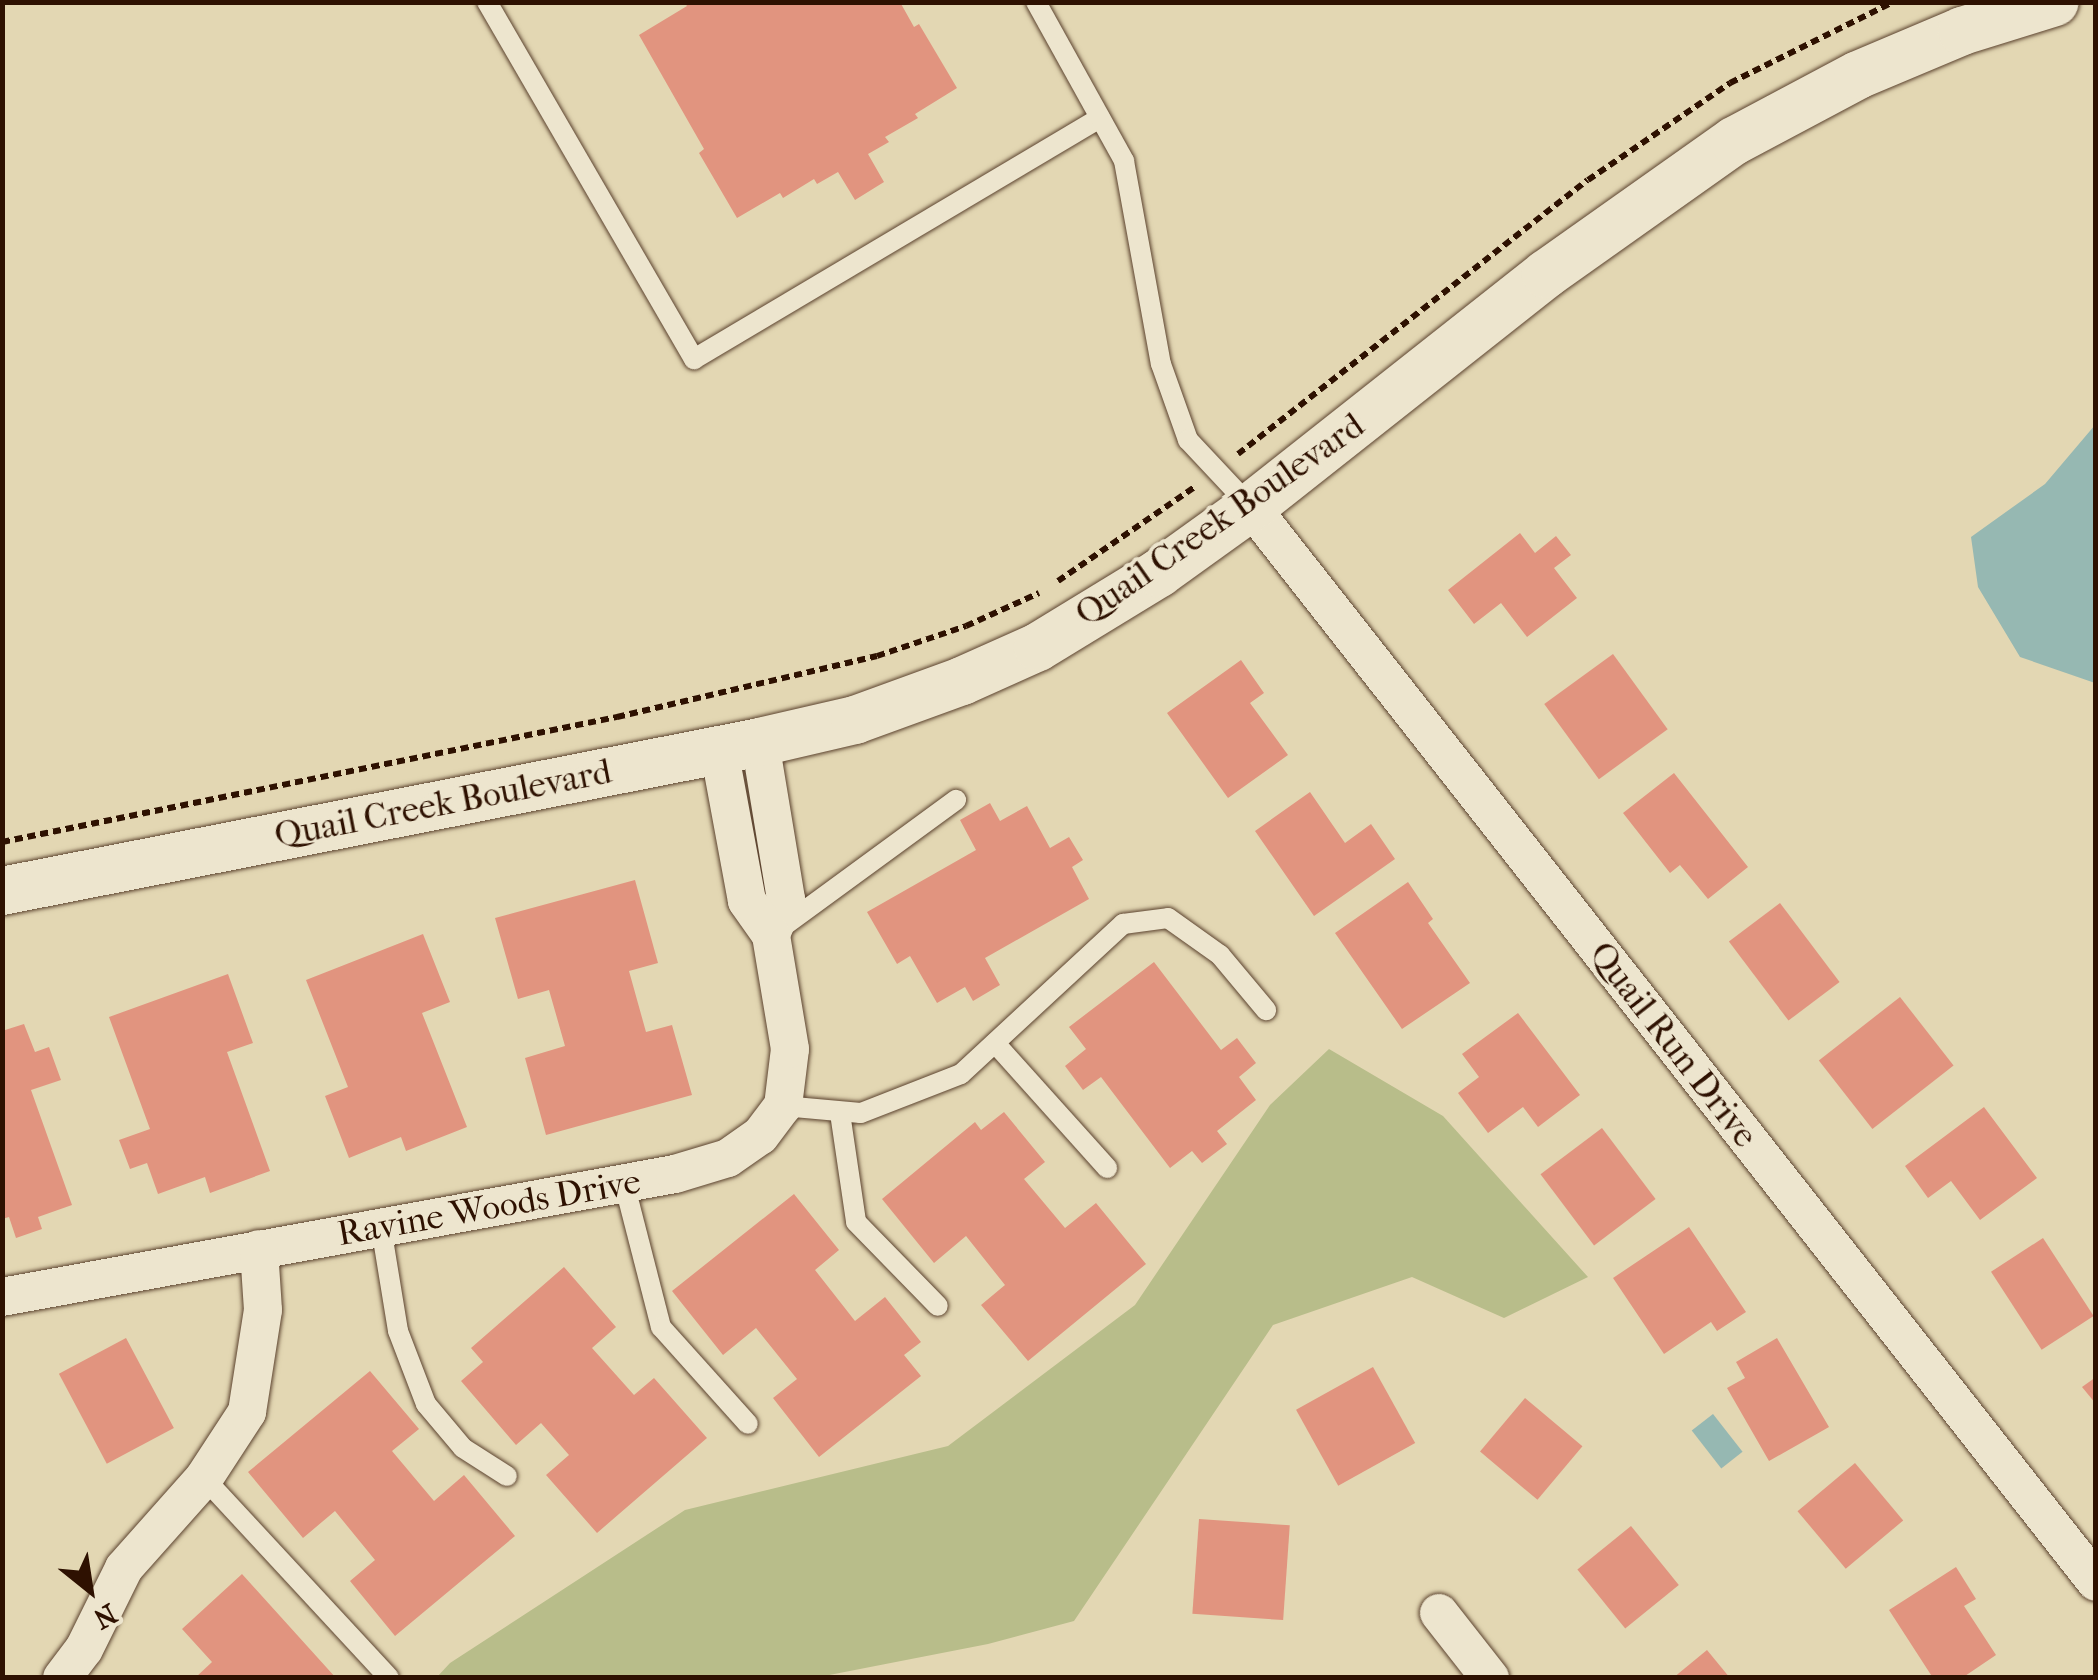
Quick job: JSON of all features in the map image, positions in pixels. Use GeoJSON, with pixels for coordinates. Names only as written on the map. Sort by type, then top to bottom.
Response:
{"type":"FeatureCollection","features":[{"type":"Feature","properties":{"kind":"street","name":"Quail Creek Boulevard"},"geometry":{"type":"LineString","coordinates":[[2,892],[855,720],[1038,647],[1159,572],[1251,507],[1546,274],[1734,141],[1858,75],[1962,31],[2055,2]]}},
{"type":"Feature","properties":{"kind":"street","name":"Quail Run Drive"},"geometry":{"type":"LineString","coordinates":[[1251,507],[2096,1582]]}},
{"type":"Feature","properties":{"kind":"street"},"geometry":{"type":"LineString","coordinates":[[740,746],[746,902],[771,935],[790,1049],[783,1106]]}},
{"type":"Feature","properties":{"kind":"street","name":"Ravine Woods Drive"},"geometry":{"type":"LineString","coordinates":[[2,1297],[624,1183],[728,1158],[760,1136],[783,1106]]}},
{"type":"Feature","properties":{"kind":"street"},"geometry":{"type":"LineString","coordinates":[[62,1678],[84,1649],[124,1568],[204,1478],[247,1412],[263,1310],[259,1249]]}},
{"type":"Feature","properties":{"kind":"street"},"geometry":{"type":"LineString","coordinates":[[1438,1613],[1490,1678]]}},
{"type":"Feature","properties":{"kind":"lane"},"geometry":{"type":"LineString","coordinates":[[486,2],[694,359],[1100,118]]}},
{"type":"Feature","properties":{"kind":"lane"},"geometry":{"type":"LineString","coordinates":[[1036,2],[1124,161],[1162,364],[1188,440],[1251,507]]}},
{"type":"Feature","properties":{"kind":"lane"},"geometry":{"type":"LineString","coordinates":[[771,935],[956,800]]}},
{"type":"Feature","properties":{"kind":"lane"},"geometry":{"type":"LineString","coordinates":[[783,1106],[861,1112],[961,1074],[1123,924],[1168,918],[1220,955],[1266,1010]]}},
{"type":"Feature","properties":{"kind":"lane"},"geometry":{"type":"LineString","coordinates":[[995,1043],[1107,1168]]}},
{"type":"Feature","properties":{"kind":"lane"},"geometry":{"type":"LineString","coordinates":[[840,1113],[856,1222],[938,1306]]}},
{"type":"Feature","properties":{"kind":"lane"},"geometry":{"type":"LineString","coordinates":[[624,1183],[661,1327],[748,1424]]}},
{"type":"Feature","properties":{"kind":"lane"},"geometry":{"type":"LineString","coordinates":[[381,1227],[398,1330],[426,1404],[463,1448],[507,1476]]}},
{"type":"Feature","properties":{"kind":"lane"},"geometry":{"type":"LineString","coordinates":[[204,1478],[389,1678]]}},
{"type":"Feature","properties":{"kind":"path"},"geometry":{"type":"LineString","coordinates":[[2,842],[617,717],[877,656],[966,626],[1041,592],[1217,470],[1588,180],[1730,84],[1893,2]]}},
{"type":"Feature","properties":{"kind":"green space"},"geometry":{"type":"Polygon","coordinates":[[[1329,1049],[1443,1116],[1588,1277],[1504,1318],[1412,1277],[1273,1325],[1074,1621],[988,1644],[819,1677],[437,1677],[450,1663],[685,1510],[948,1446],[1135,1305],[1270,1105],[1329,1049]]]}},
{"type":"Feature","properties":{"kind":"water"},"geometry":{"type":"Polygon","coordinates":[[[2095,425],[2095,683],[2020,657],[1978,587],[1971,537],[2045,484],[2095,425]]]}},
{"type":"Feature","properties":{"kind":"water"},"geometry":{"type":"Polygon","coordinates":[[[1713,1414],[1743,1452],[1721,1468],[1692,1431],[1713,1414]]]}},
{"type":"Feature","properties":{"kind":"building"},"geometry":{"type":"Polygon","coordinates":[[[684,2],[900,2],[914,27],[919,24],[957,88],[915,114],[918,118],[885,137],[889,142],[868,154],[884,182],[855,200],[838,172],[817,184],[814,179],[783,198],[780,193],[737,218],[699,153],[704,149],[639,35],[687,6],[684,2]]]}},
{"type":"Feature","properties":{"kind":"building"},"geometry":{"type":"Polygon","coordinates":[[[1520,533],[1535,553],[1556,536],[1571,555],[1554,568],[1577,598],[1527,637],[1501,603],[1474,624],[1448,590],[1520,533]]]}},
{"type":"Feature","properties":{"kind":"building"},"geometry":{"type":"Polygon","coordinates":[[[1613,654],[1668,729],[1599,779],[1544,704],[1613,654]]]}},
{"type":"Feature","properties":{"kind":"building"},"geometry":{"type":"Polygon","coordinates":[[[1241,660],[1264,693],[1250,703],[1288,755],[1228,798],[1167,713],[1241,660]]]}},
{"type":"Feature","properties":{"kind":"building"},"geometry":{"type":"Polygon","coordinates":[[[1674,773],[1748,867],[1708,899],[1680,865],[1670,873],[1623,813],[1674,773]]]}},
{"type":"Feature","properties":{"kind":"building"},"geometry":{"type":"Polygon","coordinates":[[[1310,792],[1345,843],[1371,824],[1395,859],[1314,916],[1255,831],[1310,792]]]}},
{"type":"Feature","properties":{"kind":"building"},"geometry":{"type":"Polygon","coordinates":[[[990,803],[1000,821],[1027,806],[1050,848],[1069,837],[1083,860],[1072,867],[1089,899],[985,958],[1000,985],[973,1001],[965,987],[937,1003],[910,956],[897,964],[867,912],[976,850],[960,820],[990,803]]]}},
{"type":"Feature","properties":{"kind":"building"},"geometry":{"type":"Polygon","coordinates":[[[635,880],[658,963],[629,971],[646,1032],[672,1025],[692,1095],[546,1135],[525,1058],[565,1046],[549,990],[518,999],[495,918],[635,880]]]}},
{"type":"Feature","properties":{"kind":"building"},"geometry":{"type":"Polygon","coordinates":[[[1408,882],[1433,919],[1428,923],[1470,983],[1402,1029],[1335,933],[1408,882]]]}},
{"type":"Feature","properties":{"kind":"building"},"geometry":{"type":"Polygon","coordinates":[[[1780,903],[1840,982],[1788,1021],[1729,942],[1780,903]]]}},
{"type":"Feature","properties":{"kind":"building"},"geometry":{"type":"Polygon","coordinates":[[[423,934],[450,1002],[422,1013],[467,1127],[406,1151],[401,1137],[349,1158],[325,1096],[348,1087],[306,980],[423,934]]]}},
{"type":"Feature","properties":{"kind":"building"},"geometry":{"type":"Polygon","coordinates":[[[1154,962],[1221,1050],[1237,1038],[1256,1063],[1239,1077],[1256,1100],[1217,1131],[1227,1144],[1202,1163],[1192,1151],[1170,1168],[1101,1077],[1083,1090],[1065,1066],[1086,1049],[1069,1027],[1154,962]]]}},
{"type":"Feature","properties":{"kind":"building"},"geometry":{"type":"Polygon","coordinates":[[[228,974],[253,1043],[227,1052],[270,1171],[210,1193],[205,1177],[158,1194],[147,1163],[130,1169],[119,1140],[150,1129],[109,1017],[228,974]]]}},
{"type":"Feature","properties":{"kind":"building"},"geometry":{"type":"Polygon","coordinates":[[[1900,997],[1954,1066],[1872,1129],[1819,1060],[1900,997]]]}},
{"type":"Feature","properties":{"kind":"building"},"geometry":{"type":"Polygon","coordinates":[[[1518,1013],[1580,1095],[1538,1127],[1523,1107],[1488,1133],[1458,1093],[1479,1077],[1462,1054],[1518,1013]]]}},
{"type":"Feature","properties":{"kind":"building"},"geometry":{"type":"Polygon","coordinates":[[[24,1024],[35,1052],[49,1047],[61,1080],[31,1090],[72,1205],[38,1217],[42,1229],[16,1238],[9,1217],[2,1219],[2,1031],[24,1024]]]}},
{"type":"Feature","properties":{"kind":"building"},"geometry":{"type":"Polygon","coordinates":[[[1984,1107],[2037,1178],[1980,1220],[1951,1181],[1928,1198],[1905,1166],[1984,1107]]]}},
{"type":"Feature","properties":{"kind":"building"},"geometry":{"type":"Polygon","coordinates":[[[1004,1112],[1045,1162],[1024,1179],[1065,1228],[1096,1203],[1146,1264],[1028,1361],[981,1305],[1005,1285],[966,1236],[934,1263],[882,1199],[975,1122],[981,1130],[1004,1112]]]}},
{"type":"Feature","properties":{"kind":"building"},"geometry":{"type":"Polygon","coordinates":[[[1602,1128],[1656,1199],[1594,1245],[1541,1174],[1602,1128]]]}},
{"type":"Feature","properties":{"kind":"building"},"geometry":{"type":"Polygon","coordinates":[[[794,1194],[839,1250],[815,1270],[855,1321],[885,1297],[921,1342],[904,1355],[921,1376],[819,1457],[773,1398],[797,1379],[756,1328],[723,1355],[672,1291],[794,1194]]]}},
{"type":"Feature","properties":{"kind":"building"},"geometry":{"type":"Polygon","coordinates":[[[1689,1227],[1746,1312],[1717,1331],[1711,1322],[1664,1354],[1613,1278],[1689,1227]]]}},
{"type":"Feature","properties":{"kind":"building"},"geometry":{"type":"Polygon","coordinates":[[[2043,1238],[2094,1316],[2042,1350],[1991,1272],[2043,1238]]]}},
{"type":"Feature","properties":{"kind":"building"},"geometry":{"type":"Polygon","coordinates":[[[564,1267],[616,1327],[592,1348],[634,1395],[654,1378],[707,1438],[597,1533],[546,1475],[569,1455],[541,1423],[516,1445],[461,1381],[483,1362],[471,1348],[564,1267]]]}},
{"type":"Feature","properties":{"kind":"building"},"geometry":{"type":"Polygon","coordinates":[[[126,1338],[174,1428],[107,1464],[59,1374],[126,1338]]]}},
{"type":"Feature","properties":{"kind":"building"},"geometry":{"type":"Polygon","coordinates":[[[1777,1338],[1829,1427],[1769,1461],[1727,1388],[1745,1378],[1736,1362],[1777,1338]]]}},
{"type":"Feature","properties":{"kind":"building"},"geometry":{"type":"Polygon","coordinates":[[[1373,1367],[1415,1443],[1338,1486],[1296,1410],[1373,1367]]]}},
{"type":"Feature","properties":{"kind":"building"},"geometry":{"type":"Polygon","coordinates":[[[370,1371],[419,1429],[392,1451],[434,1501],[464,1475],[515,1536],[395,1636],[350,1581],[375,1560],[335,1511],[303,1538],[248,1472],[370,1371]]]}},
{"type":"Feature","properties":{"kind":"building"},"geometry":{"type":"Polygon","coordinates":[[[2096,1377],[2096,1404],[2082,1387],[2096,1377]]]}},
{"type":"Feature","properties":{"kind":"building"},"geometry":{"type":"Polygon","coordinates":[[[1525,1398],[1582,1446],[1537,1500],[1480,1452],[1525,1398]]]}},
{"type":"Feature","properties":{"kind":"building"},"geometry":{"type":"Polygon","coordinates":[[[1855,1463],[1903,1520],[1846,1569],[1798,1511],[1855,1463]]]}},
{"type":"Feature","properties":{"kind":"building"},"geometry":{"type":"Polygon","coordinates":[[[1199,1519],[1290,1525],[1283,1620],[1192,1614],[1199,1519]]]}},
{"type":"Feature","properties":{"kind":"building"},"geometry":{"type":"Polygon","coordinates":[[[1631,1526],[1679,1585],[1625,1628],[1577,1569],[1631,1526]]]}},
{"type":"Feature","properties":{"kind":"building"},"geometry":{"type":"Polygon","coordinates":[[[1956,1567],[1976,1599],[1964,1606],[1996,1655],[1962,1678],[1933,1678],[1889,1610],[1956,1567]]]}},
{"type":"Feature","properties":{"kind":"building"},"geometry":{"type":"Polygon","coordinates":[[[242,1574],[336,1678],[195,1678],[212,1662],[182,1629],[242,1574]]]}},
{"type":"Feature","properties":{"kind":"building"},"geometry":{"type":"Polygon","coordinates":[[[1707,1650],[1730,1678],[1673,1678],[1707,1650]]]}}]}
